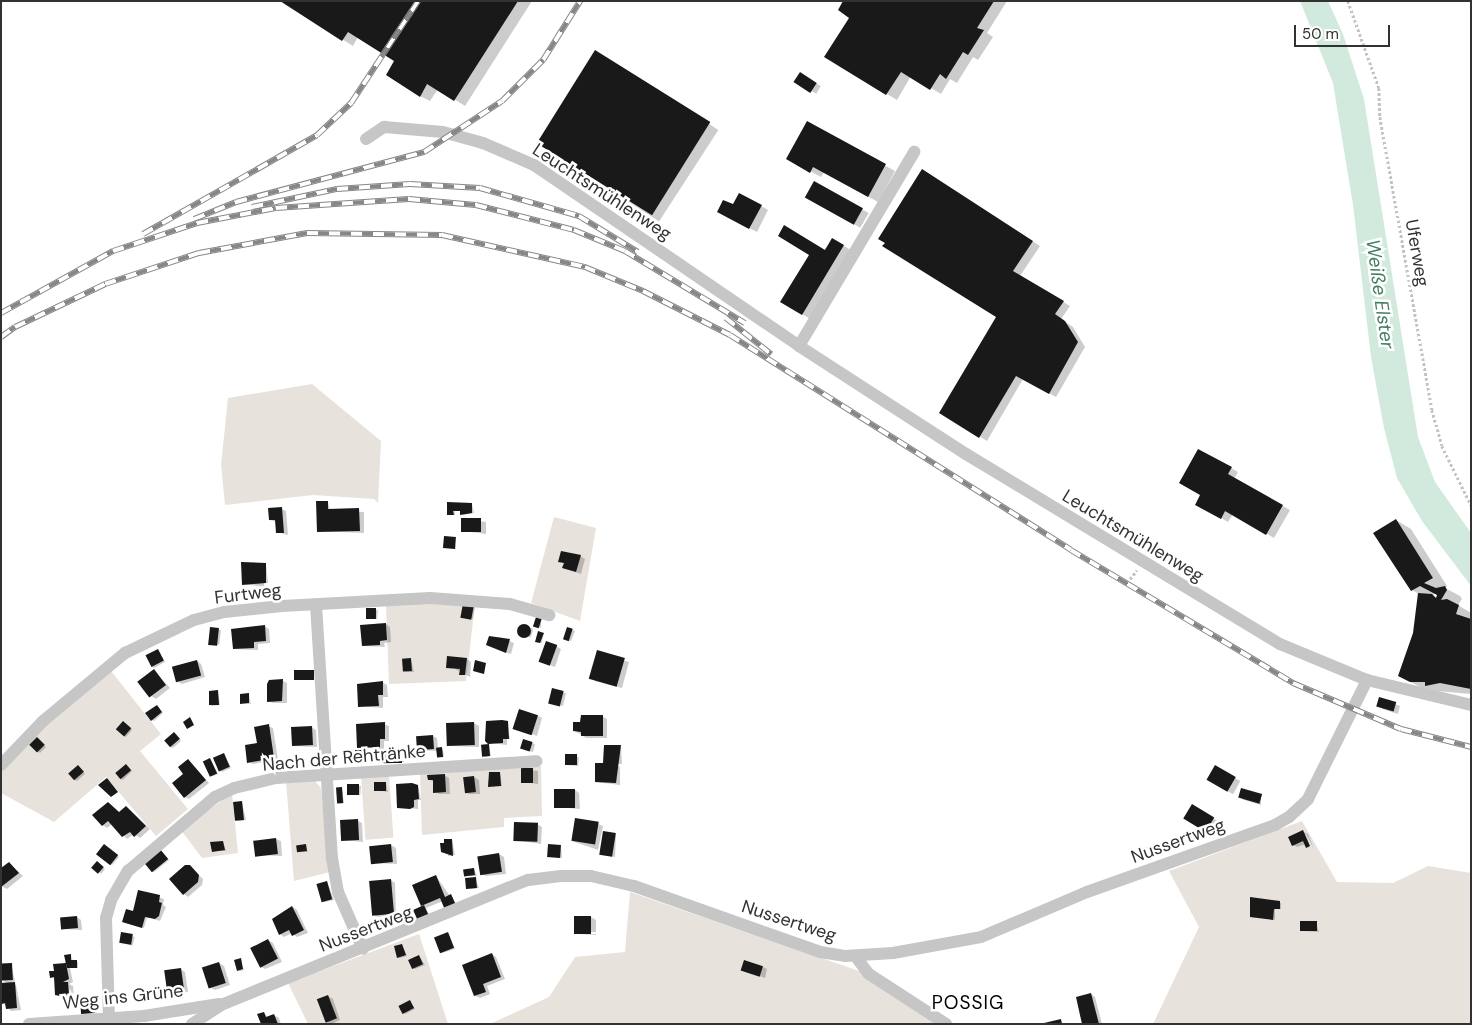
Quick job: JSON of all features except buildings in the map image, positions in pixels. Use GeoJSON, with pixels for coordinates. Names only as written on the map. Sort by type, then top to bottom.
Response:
{"type":"FeatureCollection","features":[{"type":"Feature","properties":{"kind":"street","name":"Leuchtsmühlenweg"},"geometry":{"type":"LineString","coordinates":[[366,139],[384,127],[443,132],[483,143],[534,165],[799,346],[1190,592],[1280,644],[1367,680],[1471,705]]}},
{"type":"Feature","properties":{"kind":"street"},"geometry":{"type":"LineString","coordinates":[[799,346],[914,152]]}},
{"type":"Feature","properties":{"kind":"street","name":"Furtweg"},"geometry":{"type":"LineString","coordinates":[[1,765],[43,721],[125,653],[194,620],[224,612],[430,598],[510,604],[549,615]]}},
{"type":"Feature","properties":{"kind":"street"},"geometry":{"type":"LineString","coordinates":[[316,605],[326,774],[338,892],[363,949]]}},
{"type":"Feature","properties":{"kind":"street","name":"Nussertweg"},"geometry":{"type":"LineString","coordinates":[[192,1024],[221,1005],[363,949],[528,880],[584,876],[634,886],[820,952],[856,957],[981,937],[1087,892],[1275,825],[1308,800],[1367,680]]}},
{"type":"Feature","properties":{"kind":"street","name":"Nach der Rehtränke"},"geometry":{"type":"LineString","coordinates":[[109,1019],[108,910],[128,871],[215,797],[234,788],[276,778],[536,761]]}},
{"type":"Feature","properties":{"kind":"street"},"geometry":{"type":"LineString","coordinates":[[856,957],[869,974],[946,1024]]}},
{"type":"Feature","properties":{"kind":"street","name":"Weg ins Grüne"},"geometry":{"type":"LineString","coordinates":[[29,1024],[109,1019],[212,1003],[221,1005]]}},
{"type":"Feature","properties":{"kind":"path","name":"Uferweg"},"geometry":{"type":"LineString","coordinates":[[1348,1],[1379,88],[1380,117],[1432,410],[1442,446],[1471,505]]}},
{"type":"Feature","properties":{"kind":"shaded area"},"geometry":{"type":"Polygon","coordinates":[[[312,384],[381,441],[378,503],[374,499],[313,495],[225,505],[221,465],[228,398],[312,384]]]}},
{"type":"Feature","properties":{"kind":"shaded area"},"geometry":{"type":"Polygon","coordinates":[[[554,517],[596,528],[580,621],[531,603],[554,517]]]}},
{"type":"Feature","properties":{"kind":"shaded area"},"geometry":{"type":"Polygon","coordinates":[[[441,602],[475,604],[466,681],[389,684],[386,606],[441,602]]]}},
{"type":"Feature","properties":{"kind":"shaded area"},"geometry":{"type":"Polygon","coordinates":[[[111,671],[161,734],[140,751],[188,809],[156,836],[106,777],[54,822],[1,793],[1,773],[13,753],[111,671]]]}},
{"type":"Feature","properties":{"kind":"shaded area"},"geometry":{"type":"Polygon","coordinates":[[[541,766],[542,816],[504,818],[504,827],[422,835],[420,773],[541,766]]]}},
{"type":"Feature","properties":{"kind":"shaded area"},"geometry":{"type":"Polygon","coordinates":[[[389,775],[393,838],[365,840],[361,777],[389,775]]]}},
{"type":"Feature","properties":{"kind":"shaded area"},"geometry":{"type":"Polygon","coordinates":[[[314,780],[321,788],[330,872],[294,881],[286,781],[314,780]]]}},
{"type":"Feature","properties":{"kind":"shaded area"},"geometry":{"type":"Polygon","coordinates":[[[232,793],[238,853],[202,858],[181,830],[232,793]]]}},
{"type":"Feature","properties":{"kind":"shaded area"},"geometry":{"type":"Polygon","coordinates":[[[1302,821],[1337,882],[1393,883],[1428,866],[1471,873],[1471,1024],[1153,1024],[1199,927],[1169,871],[1302,821]]]}},
{"type":"Feature","properties":{"kind":"shaded area"},"geometry":{"type":"Polygon","coordinates":[[[630,892],[862,972],[941,1024],[490,1024],[549,997],[575,957],[625,952],[630,892]]]}},
{"type":"Feature","properties":{"kind":"shaded area"},"geometry":{"type":"Polygon","coordinates":[[[419,934],[448,1024],[308,1024],[288,983],[419,934]]]}},
{"type":"Feature","properties":{"kind":"water","name":"Weiße Elster"},"geometry":{"type":"Polygon","coordinates":[[[1300,1],[1328,1],[1343,34],[1364,99],[1418,437],[1435,482],[1471,533],[1471,586],[1422,521],[1397,478],[1384,428],[1371,357],[1353,205],[1333,83],[1300,1]]]}},
{"type":"Feature","properties":{"kind":"railway"},"geometry":{"type":"LineString","coordinates":[[143,234],[317,135],[351,103],[418,1]]}},
{"type":"Feature","properties":{"kind":"railway"},"geometry":{"type":"LineString","coordinates":[[194,219],[236,202],[424,152],[502,101],[543,60],[580,1]]}},
{"type":"Feature","properties":{"kind":"railway"},"geometry":{"type":"LineString","coordinates":[[252,207],[337,189],[410,184],[480,188],[579,216],[638,252]]}},
{"type":"Feature","properties":{"kind":"railway"},"geometry":{"type":"LineString","coordinates":[[1,313],[113,251],[197,223],[276,208],[409,199],[476,205],[574,230],[625,251],[745,323]]}},
{"type":"Feature","properties":{"kind":"railway"},"geometry":{"type":"LineString","coordinates":[[1,337],[15,327],[105,284],[199,253],[307,233],[442,235],[585,267],[643,291],[730,335],[1071,550],[1293,683],[1401,729],[1471,747]]}},
{"type":"Feature","properties":{"kind":"railway"},"geometry":{"type":"LineString","coordinates":[[726,318],[771,354]]}},
{"type":"Feature","properties":{"kind":"district","name":"POSSIG"},"geometry":{"type":"Point","coordinates":[968,1003]}}]}
